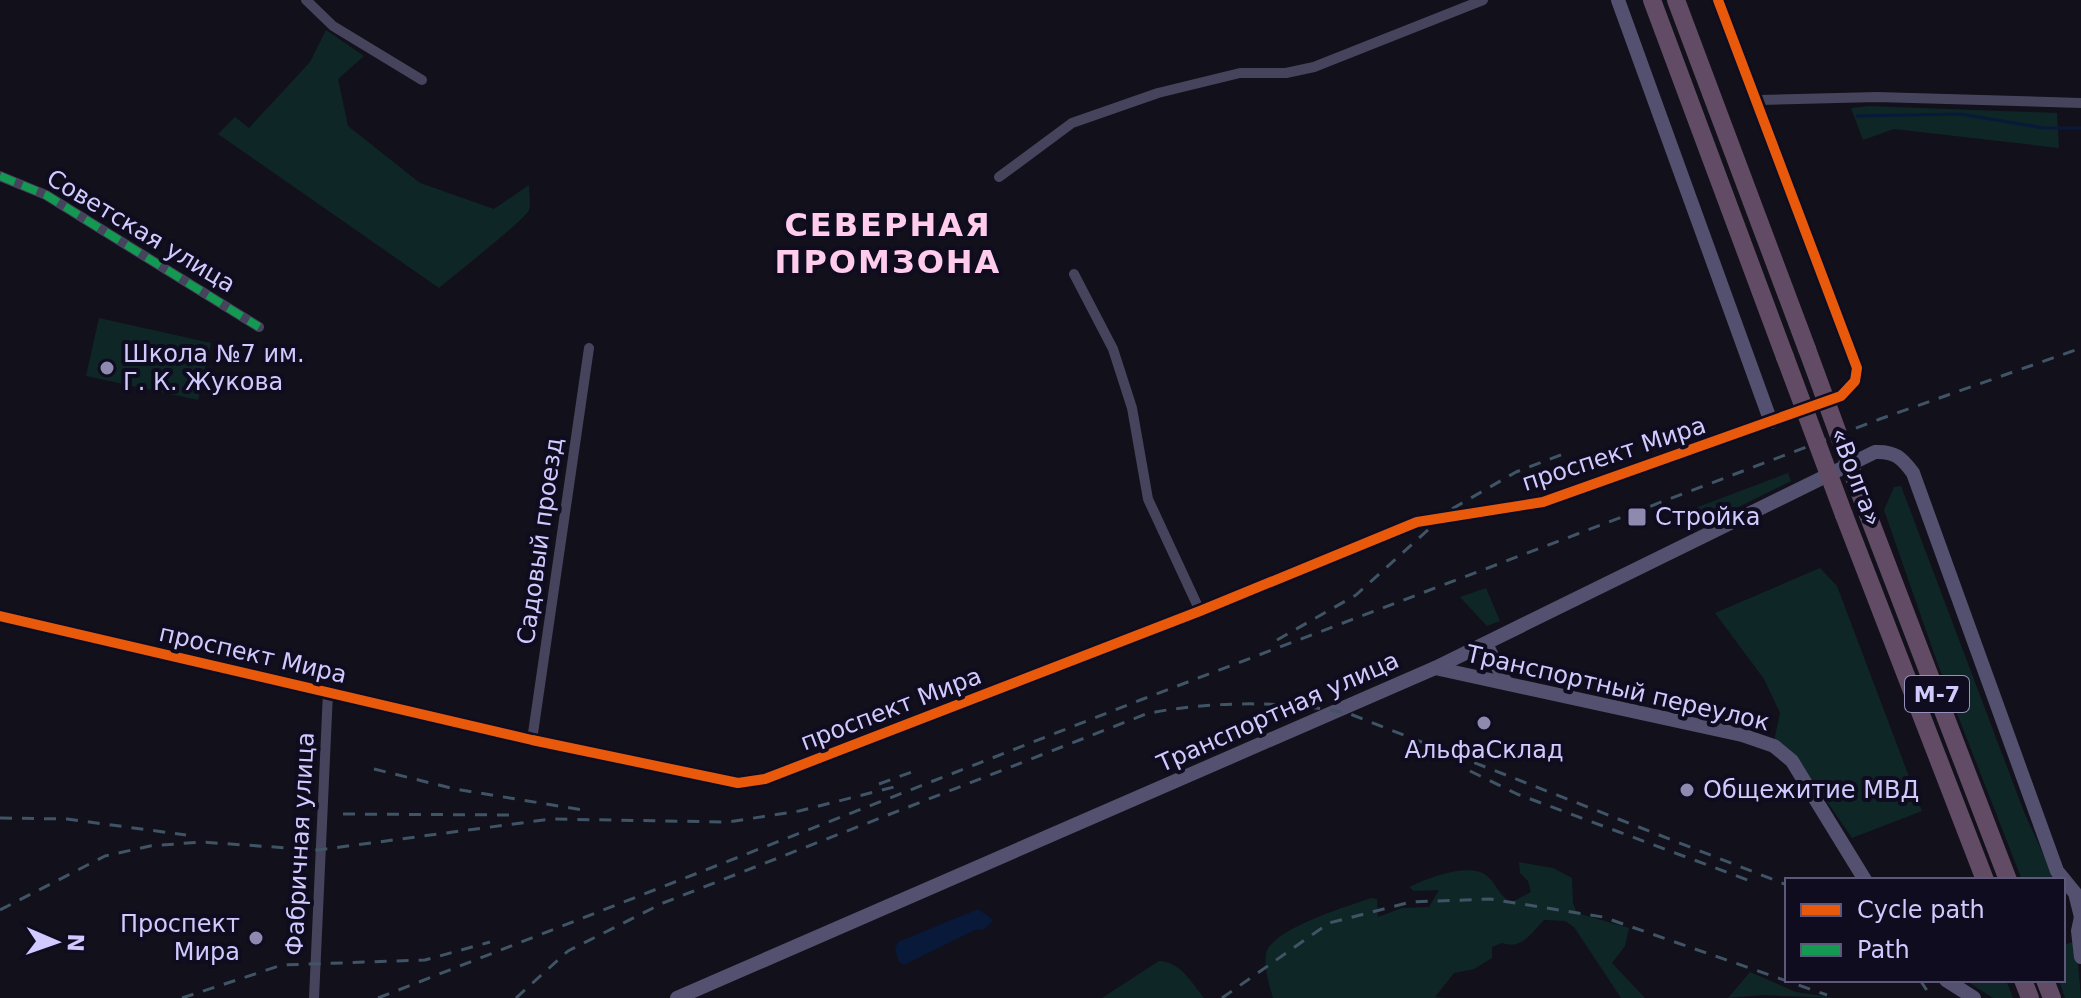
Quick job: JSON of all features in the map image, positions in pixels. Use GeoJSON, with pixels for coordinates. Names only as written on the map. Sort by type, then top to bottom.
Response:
{"type":"FeatureCollection","features":[{"type":"Feature","properties":{"kind":"highway","name":"«Волга»"},"geometry":{"type":"LineString","coordinates":[[1652,0],[1844,515],[1984,878]]}},
{"type":"Feature","properties":{"kind":"highway","name":"«Волга»"},"geometry":{"type":"LineString","coordinates":[[1676,0],[2007,878]]}},
{"type":"Feature","properties":{"kind":"street"},"geometry":{"type":"LineString","coordinates":[[306,0],[340,31],[422,80]]}},
{"type":"Feature","properties":{"kind":"street"},"geometry":{"type":"LineString","coordinates":[[999,177],[1072,123],[1158,93],[1240,73],[1286,73],[1314,67],[1483,0]]}},
{"type":"Feature","properties":{"kind":"street"},"geometry":{"type":"LineString","coordinates":[[1618,0],[1771,422]]}},
{"type":"Feature","properties":{"kind":"street","name":"проспект Мира"},"geometry":{"type":"LineString","coordinates":[[0,616],[532,740],[738,783],[765,779],[1200,611],[1417,522],[1543,502],[1771,422],[1841,396],[1855,381],[1857,368],[1759,100],[1718,0]]}},
{"type":"Feature","properties":{"kind":"street"},"geometry":{"type":"LineString","coordinates":[[1759,100],[1893,97],[2081,103]]}},
{"type":"Feature","properties":{"kind":"street","name":"Советская улица"},"geometry":{"type":"LineString","coordinates":[[0,176],[46,195],[259,327]]}},
{"type":"Feature","properties":{"kind":"street"},"geometry":{"type":"LineString","coordinates":[[1074,274],[1113,349],[1132,408],[1148,499],[1200,611]]}},
{"type":"Feature","properties":{"kind":"street","name":"Садовый проезд"},"geometry":{"type":"LineString","coordinates":[[532,740],[589,348]]}},
{"type":"Feature","properties":{"kind":"street","name":"Транспортная улица"},"geometry":{"type":"LineString","coordinates":[[677,998],[1435,668],[1875,452],[1889,452],[1902,458],[1913,473],[2057,871],[2063,878]]}},
{"type":"Feature","properties":{"kind":"street"},"geometry":{"type":"LineString","coordinates":[[1480,646],[1488,678]]}},
{"type":"Feature","properties":{"kind":"street"},"geometry":{"type":"LineString","coordinates":[[1480,646],[1506,683]]}},
{"type":"Feature","properties":{"kind":"street","name":"Транспортный переулок"},"geometry":{"type":"LineString","coordinates":[[1435,668],[1742,735],[1774,746],[1792,761],[1864,878]]}},
{"type":"Feature","properties":{"kind":"street","name":"Фабричная улица"},"geometry":{"type":"LineString","coordinates":[[314,998],[328,692]]}},
{"type":"Feature","properties":{"kind":"street","name":"Транспортная улица"},"geometry":{"type":"LineString","coordinates":[[2065,881],[2075,893],[2080,922]]}},
{"type":"Feature","properties":{"kind":"street"},"geometry":{"type":"LineString","coordinates":[[2065,939],[2080,922]]}},
{"type":"Feature","properties":{"kind":"street"},"geometry":{"type":"LineString","coordinates":[[2080,922],[2081,957]]}},
{"type":"Feature","properties":{"kind":"street"},"geometry":{"type":"LineString","coordinates":[[1949,982],[1974,998]]}},
{"type":"Feature","properties":{"kind":"green space"},"geometry":{"type":"Polygon","coordinates":[[[326,30],[364,56],[338,79],[348,126],[420,183],[494,209],[529,185],[530,207],[525,216],[439,288],[218,134],[235,117],[249,128],[310,62],[326,30]]]}},
{"type":"Feature","properties":{"kind":"green space"},"geometry":{"type":"Polygon","coordinates":[[[1869,106],[2057,113],[2059,148],[1894,129],[1863,140],[1851,108],[1869,106]]]}},
{"type":"Feature","properties":{"kind":"green space"},"geometry":{"type":"Polygon","coordinates":[[[99,318],[211,343],[198,400],[86,376],[99,318]]]}},
{"type":"Feature","properties":{"kind":"green space"},"geometry":{"type":"Polygon","coordinates":[[[1788,473],[1791,481],[1696,528],[1690,510],[1788,473]]]}},
{"type":"Feature","properties":{"kind":"green space"},"geometry":{"type":"Polygon","coordinates":[[[1901,486],[2024,812],[2054,878],[2021,878],[1937,662],[1884,510],[1894,487],[1901,486]]]}},
{"type":"Feature","properties":{"kind":"green space"},"geometry":{"type":"Polygon","coordinates":[[[1820,568],[1837,586],[1922,811],[1852,838],[1799,761],[1774,741],[1780,713],[1764,679],[1715,613],[1820,568]]]}},
{"type":"Feature","properties":{"kind":"green space"},"geometry":{"type":"Polygon","coordinates":[[[1486,588],[1500,621],[1487,626],[1460,597],[1486,588]]]}},
{"type":"Feature","properties":{"kind":"green space"},"geometry":{"type":"Polygon","coordinates":[[[1519,862],[1553,868],[1572,878],[1573,903],[1577,913],[1629,928],[1625,946],[1612,963],[1645,998],[1621,998],[1574,927],[1565,921],[1544,920],[1520,942],[1492,947],[1492,958],[1474,969],[1454,973],[1435,997],[1447,998],[1273,998],[1266,970],[1266,954],[1271,945],[1295,927],[1371,898],[1377,899],[1378,917],[1402,908],[1429,907],[1439,890],[1414,891],[1409,887],[1459,871],[1470,870],[1487,876],[1512,902],[1531,892],[1528,881],[1520,873],[1519,862]]]}},
{"type":"Feature","properties":{"kind":"green space"},"geometry":{"type":"Polygon","coordinates":[[[2076,941],[2081,998],[2065,998],[2060,982],[2065,982],[2065,944],[2076,941]]]}},
{"type":"Feature","properties":{"kind":"green space"},"geometry":{"type":"Polygon","coordinates":[[[1159,961],[1179,969],[1204,998],[1102,998],[1159,961]]]}},
{"type":"Feature","properties":{"kind":"green space"},"geometry":{"type":"Polygon","coordinates":[[[1750,972],[1796,992],[1834,998],[1763,995],[1728,998],[1750,972]]]}},
{"type":"Feature","properties":{"kind":"green space"},"geometry":{"type":"Polygon","coordinates":[[[1968,982],[2007,982],[2013,998],[1993,998],[1968,982]]]}},
{"type":"Feature","properties":{"kind":"water"},"geometry":{"type":"Polygon","coordinates":[[[978,909],[991,918],[992,922],[984,929],[975,930],[904,965],[899,962],[895,949],[898,942],[978,909]]]}},
{"type":"Feature","properties":{"kind":"waterway"},"geometry":{"type":"LineString","coordinates":[[1857,116],[1960,114],[2044,128],[2081,128]]}},
{"type":"Feature","properties":{"kind":"railway"},"geometry":{"type":"LineString","coordinates":[[378,998],[1143,699],[1880,419],[2081,348]]}},
{"type":"Feature","properties":{"kind":"railway"},"geometry":{"type":"LineString","coordinates":[[1277,640],[1356,595],[1450,510],[1516,472],[1566,453]]}},
{"type":"Feature","properties":{"kind":"railway"},"geometry":{"type":"LineString","coordinates":[[516,998],[568,951],[663,903],[1146,714],[1194,707],[1275,704],[1350,714],[1785,884]]}},
{"type":"Feature","properties":{"kind":"railway"},"geometry":{"type":"LineString","coordinates":[[374,769],[455,789],[583,810]]}},
{"type":"Feature","properties":{"kind":"railway"},"geometry":{"type":"LineString","coordinates":[[879,784],[920,769]]}},
{"type":"Feature","properties":{"kind":"railway"},"geometry":{"type":"LineString","coordinates":[[1470,771],[1517,794],[1753,882]]}},
{"type":"Feature","properties":{"kind":"railway"},"geometry":{"type":"LineString","coordinates":[[0,910],[105,856],[150,846],[201,842],[318,850],[551,819],[728,822],[799,811],[894,787]]}},
{"type":"Feature","properties":{"kind":"railway"},"geometry":{"type":"LineString","coordinates":[[343,814],[511,815]]}},
{"type":"Feature","properties":{"kind":"railway"},"geometry":{"type":"LineString","coordinates":[[0,818],[67,819],[186,835]]}},
{"type":"Feature","properties":{"kind":"railway"},"geometry":{"type":"LineString","coordinates":[[1222,998],[1329,923],[1411,902],[1490,899],[1603,917],[1785,980]]}},
{"type":"Feature","properties":{"kind":"railway"},"geometry":{"type":"LineString","coordinates":[[182,998],[282,965],[425,960],[490,942]]}},
{"type":"Feature","properties":{"kind":"railway"},"geometry":{"type":"LineString","coordinates":[[1790,982],[1827,995]]}},
{"type":"Feature","properties":{"kind":"railway"},"geometry":{"type":"LineString","coordinates":[[1921,982],[1932,998]]}},
{"type":"Feature","properties":{"kind":"marked path"},"geometry":{"type":"LineString","coordinates":[[0,176],[46,195],[259,327]]}},
{"type":"Feature","properties":{"kind":"cycle path"},"geometry":{"type":"LineString","coordinates":[[0,616],[532,740],[738,783],[765,779],[1200,611],[1417,522],[1543,502],[1841,396],[1855,381],[1857,368],[1718,0]]}},
{"type":"Feature","properties":{"kind":"place","name":"Школа №7 им. Г. К. Жукова"},"geometry":{"type":"Point","coordinates":[107,368]}},
{"type":"Feature","properties":{"kind":"place","name":"Стройка"},"geometry":{"type":"Point","coordinates":[1637,517]}},
{"type":"Feature","properties":{"kind":"place","name":"АльфаСклад"},"geometry":{"type":"Point","coordinates":[1484,723]}},
{"type":"Feature","properties":{"kind":"place","name":"Общежитие МВД"},"geometry":{"type":"Point","coordinates":[1687,790]}},
{"type":"Feature","properties":{"kind":"place","name":"Проспект Мира"},"geometry":{"type":"Point","coordinates":[256,938]}},
{"type":"Feature","properties":{"kind":"district","name":"СЕВЕРНАЯ ПРОМЗОНА"},"geometry":{"type":"Point","coordinates":[888,244]}}]}
